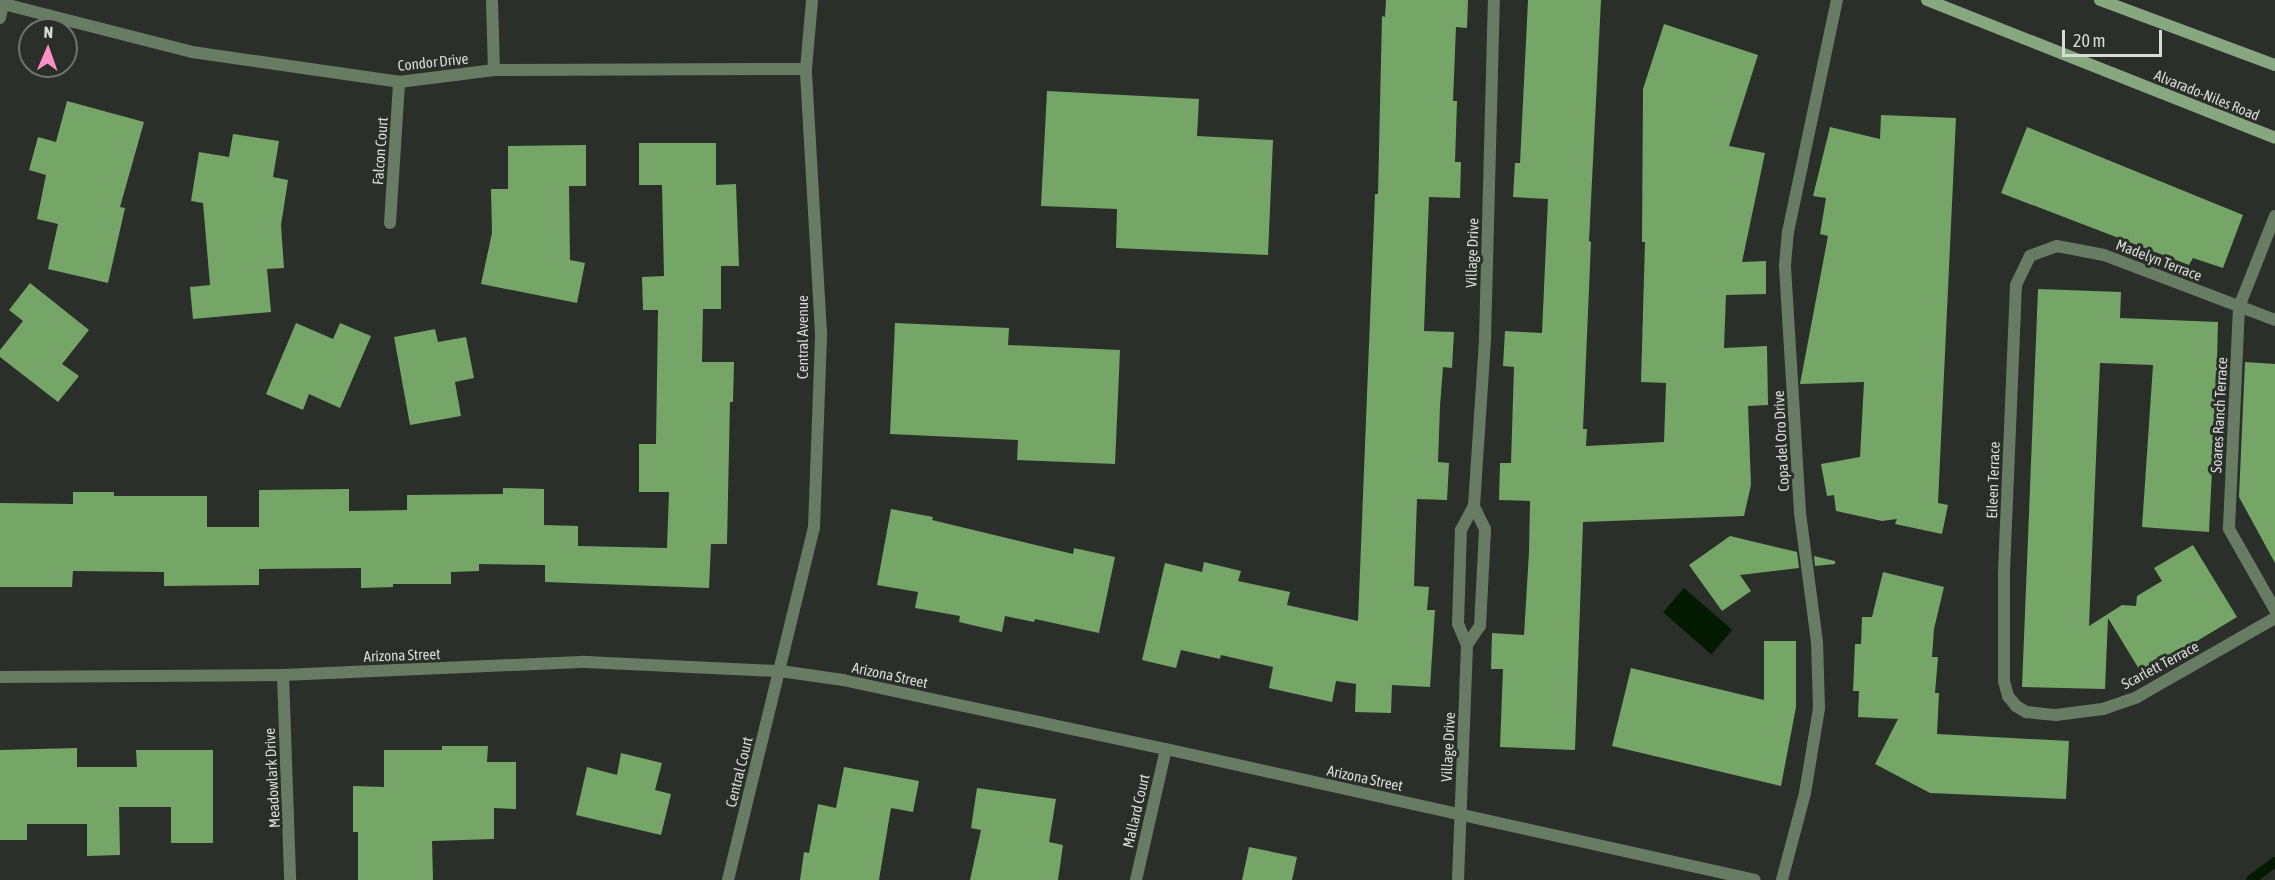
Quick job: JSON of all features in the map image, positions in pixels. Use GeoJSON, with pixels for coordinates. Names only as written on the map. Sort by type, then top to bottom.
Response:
{"type":"FeatureCollection","features":[{"type":"Feature","properties":{"kind":"main road","name":"Alvarado-Niles Road"},"geometry":{"type":"LineString","coordinates":[[1927,0],[2275,138]]}},
{"type":"Feature","properties":{"kind":"main road"},"geometry":{"type":"LineString","coordinates":[[2100,0],[2275,65]]}},
{"type":"Feature","properties":{"kind":"street"},"geometry":{"type":"LineString","coordinates":[[492,0],[494,70]]}},
{"type":"Feature","properties":{"kind":"street","name":"Central Avenue"},"geometry":{"type":"LineString","coordinates":[[780,671],[814,528],[821,333],[806,69],[812,0]]}},
{"type":"Feature","properties":{"kind":"street","name":"Village Drive"},"geometry":{"type":"LineString","coordinates":[[1458,880],[1467,645],[1458,624],[1461,530],[1474,506],[1485,339],[1494,0]]}},
{"type":"Feature","properties":{"kind":"street","name":"Copa del Oro Drive"},"geometry":{"type":"LineString","coordinates":[[1782,880],[1806,793],[1819,708],[1817,642],[1800,512],[1785,265],[1788,232],[1837,0]]}},
{"type":"Feature","properties":{"kind":"street"},"geometry":{"type":"LineString","coordinates":[[0,18],[3,2]]}},
{"type":"Feature","properties":{"kind":"street","name":"Condor Drive"},"geometry":{"type":"LineString","coordinates":[[3,2],[192,52],[399,82],[494,70],[806,69]]}},
{"type":"Feature","properties":{"kind":"street","name":"Falcon Court"},"geometry":{"type":"LineString","coordinates":[[390,223],[399,82]]}},
{"type":"Feature","properties":{"kind":"street","name":"Soares Ranch Terrace"},"geometry":{"type":"LineString","coordinates":[[2275,216],[2239,307],[2229,529],[2275,610]]}},
{"type":"Feature","properties":{"kind":"street","name":"Madelyn Terrace"},"geometry":{"type":"LineString","coordinates":[[2030,256],[2057,246],[2104,255],[2275,320]]}},
{"type":"Feature","properties":{"kind":"street","name":"Eileen Terrace"},"geometry":{"type":"LineString","coordinates":[[2016,706],[2008,696],[2004,681],[2004,573],[2016,285],[2030,256]]}},
{"type":"Feature","properties":{"kind":"street","name":"Village Drive"},"geometry":{"type":"LineString","coordinates":[[1467,645],[1480,626],[1485,529],[1474,506]]}},
{"type":"Feature","properties":{"kind":"street","name":"Scarlett Terrace"},"geometry":{"type":"LineString","coordinates":[[2016,706],[2026,712],[2056,715],[2103,708],[2137,697],[2275,618]]}},
{"type":"Feature","properties":{"kind":"street","name":"Arizona Street"},"geometry":{"type":"LineString","coordinates":[[0,677],[283,675],[586,662],[780,671],[843,680],[1166,749],[1754,880]]}},
{"type":"Feature","properties":{"kind":"street","name":"Central Court"},"geometry":{"type":"LineString","coordinates":[[728,880],[780,671]]}},
{"type":"Feature","properties":{"kind":"street","name":"Meadowlark Drive"},"geometry":{"type":"LineString","coordinates":[[283,675],[290,880]]}},
{"type":"Feature","properties":{"kind":"street","name":"Mallard Court"},"geometry":{"type":"LineString","coordinates":[[1136,880],[1166,749]]}},
{"type":"Feature","properties":{"kind":"shaded area"},"geometry":{"type":"Polygon","coordinates":[[[1684,588],[1732,630],[1711,654],[1663,612],[1684,588]]]}},
{"type":"Feature","properties":{"kind":"building"},"geometry":{"type":"Polygon","coordinates":[[[1386,0],[1468,0],[1467,28],[1456,27],[1453,101],[1457,101],[1455,162],[1461,162],[1460,198],[1429,197],[1424,331],[1454,332],[1452,368],[1443,367],[1440,406],[1438,462],[1449,463],[1447,500],[1417,499],[1414,586],[1429,587],[1427,610],[1435,610],[1430,687],[1392,685],[1391,713],[1355,712],[1356,684],[1336,681],[1332,702],[1269,688],[1273,667],[1221,655],[1220,659],[1181,650],[1176,668],[1142,660],[1165,563],[1202,572],[1204,562],[1241,571],[1238,581],[1290,592],[1287,605],[1358,621],[1375,194],[1378,194],[1382,16],[1385,17],[1386,0]]]}},
{"type":"Feature","properties":{"kind":"building"},"geometry":{"type":"Polygon","coordinates":[[[1528,0],[1601,0],[1589,241],[1591,242],[1583,429],[1587,429],[1586,446],[1664,442],[1666,383],[1641,382],[1645,242],[1642,242],[1643,89],[1664,24],[1758,55],[1729,146],[1765,153],[1742,262],[1766,261],[1766,294],[1726,295],[1724,348],[1767,346],[1768,405],[1748,406],[1751,485],[1744,516],[1583,522],[1575,750],[1500,747],[1503,669],[1491,669],[1492,633],[1524,635],[1529,552],[1530,501],[1499,500],[1500,463],[1511,463],[1514,367],[1503,366],[1505,331],[1542,333],[1548,199],[1513,197],[1515,163],[1520,163],[1528,0]]]}},
{"type":"Feature","properties":{"kind":"building"},"geometry":{"type":"Polygon","coordinates":[[[1047,91],[1199,99],[1197,136],[1273,140],[1268,255],[1116,248],[1117,209],[1041,206],[1047,91]]]}},
{"type":"Feature","properties":{"kind":"building"},"geometry":{"type":"Polygon","coordinates":[[[67,101],[144,122],[120,207],[125,208],[108,283],[48,269],[58,224],[37,219],[46,175],[29,170],[38,137],[56,142],[67,101]]]}},
{"type":"Feature","properties":{"kind":"building"},"geometry":{"type":"Polygon","coordinates":[[[1881,115],[1956,118],[1938,503],[1948,505],[1942,534],[1895,524],[1897,519],[1882,521],[1836,511],[1834,495],[1827,496],[1821,464],[1860,457],[1864,382],[1800,384],[1828,236],[1820,234],[1826,198],[1813,196],[1830,127],[1880,139],[1881,115]]]}},
{"type":"Feature","properties":{"kind":"building"},"geometry":{"type":"Polygon","coordinates":[[[2027,127],[2243,215],[2223,268],[2193,258],[2189,265],[2001,193],[2027,127]]]}},
{"type":"Feature","properties":{"kind":"building"},"geometry":{"type":"Polygon","coordinates":[[[233,134],[279,141],[273,177],[288,180],[281,225],[284,268],[267,269],[271,312],[193,319],[190,287],[210,285],[203,203],[191,201],[199,152],[229,157],[233,134]]]}},
{"type":"Feature","properties":{"kind":"building"},"geometry":{"type":"Polygon","coordinates":[[[639,143],[716,143],[716,185],[736,184],[739,266],[721,266],[721,309],[703,309],[702,362],[734,362],[733,402],[730,402],[727,544],[711,544],[709,588],[545,582],[545,565],[479,564],[479,571],[451,572],[451,584],[393,584],[393,587],[361,588],[361,568],[259,569],[259,585],[164,586],[164,572],[73,571],[72,587],[0,587],[0,503],[73,504],[73,492],[114,492],[114,496],[207,496],[207,527],[259,527],[259,490],[349,489],[349,511],[407,510],[407,495],[503,494],[503,488],[544,489],[544,525],[578,526],[578,546],[667,548],[669,492],[639,492],[639,444],[656,444],[658,310],[643,310],[642,277],[664,276],[662,185],[639,185],[639,143]]]}},
{"type":"Feature","properties":{"kind":"building"},"geometry":{"type":"Polygon","coordinates":[[[586,145],[586,186],[569,186],[570,260],[585,263],[577,303],[481,284],[492,233],[491,189],[508,189],[508,146],[586,145]]]}},
{"type":"Feature","properties":{"kind":"building"},"geometry":{"type":"Polygon","coordinates":[[[30,283],[89,330],[62,364],[79,376],[58,402],[0,357],[0,350],[23,321],[9,310],[30,283]]]}},
{"type":"Feature","properties":{"kind":"building"},"geometry":{"type":"Polygon","coordinates":[[[2038,289],[2121,292],[2120,318],[2218,322],[2217,360],[2228,361],[2223,469],[2213,450],[2209,532],[2142,527],[2153,365],[2100,363],[2089,626],[2122,605],[2136,606],[2137,596],[2162,581],[2154,568],[2193,545],[2237,617],[2142,674],[2108,618],[2105,689],[2022,687],[2038,289]]]}},
{"type":"Feature","properties":{"kind":"building"},"geometry":{"type":"Polygon","coordinates":[[[296,323],[333,339],[340,323],[371,336],[340,408],[309,394],[303,410],[266,394],[296,323]]]}},
{"type":"Feature","properties":{"kind":"building"},"geometry":{"type":"Polygon","coordinates":[[[895,323],[1009,328],[1008,345],[1120,350],[1115,464],[1017,460],[1018,440],[890,434],[895,323]]]}},
{"type":"Feature","properties":{"kind":"building"},"geometry":{"type":"Polygon","coordinates":[[[435,329],[438,342],[466,337],[474,378],[455,382],[461,416],[410,425],[394,337],[435,329]]]}},
{"type":"Feature","properties":{"kind":"building"},"geometry":{"type":"Polygon","coordinates":[[[2245,362],[2275,364],[2275,563],[2239,497],[2245,362]]]}},
{"type":"Feature","properties":{"kind":"building"},"geometry":{"type":"Polygon","coordinates":[[[891,509],[933,517],[932,520],[1073,554],[1074,548],[1115,557],[1099,633],[1035,619],[1034,622],[1005,616],[1002,632],[959,622],[960,616],[915,608],[918,592],[877,585],[891,509]]]}},
{"type":"Feature","properties":{"kind":"building"},"geometry":{"type":"Polygon","coordinates":[[[1730,536],[1797,552],[1799,568],[1740,575],[1751,591],[1722,611],[1689,565],[1730,536]]]}},
{"type":"Feature","properties":{"kind":"building"},"geometry":{"type":"Polygon","coordinates":[[[1814,556],[1835,561],[1835,564],[1815,566],[1814,556]]]}},
{"type":"Feature","properties":{"kind":"building"},"geometry":{"type":"Polygon","coordinates":[[[1883,572],[1944,587],[1934,629],[1932,657],[1938,657],[1935,693],[1939,693],[1937,734],[2069,741],[2066,799],[1930,793],[1875,764],[1898,719],[1858,717],[1859,691],[1853,691],[1855,644],[1861,644],[1862,617],[1872,617],[1883,572]]]}},
{"type":"Feature","properties":{"kind":"building"},"geometry":{"type":"Polygon","coordinates":[[[1764,641],[1796,641],[1796,707],[1781,786],[1612,746],[1631,668],[1764,700],[1764,641]]]}},
{"type":"Feature","properties":{"kind":"building"},"geometry":{"type":"Polygon","coordinates":[[[442,746],[488,746],[487,762],[516,762],[516,809],[494,808],[494,839],[432,841],[433,880],[358,880],[358,832],[353,832],[353,786],[384,787],[384,750],[442,750],[442,746]]]}},
{"type":"Feature","properties":{"kind":"building"},"geometry":{"type":"Polygon","coordinates":[[[77,748],[77,767],[137,767],[136,750],[213,750],[213,843],[171,843],[171,807],[119,807],[120,855],[87,856],[87,824],[27,824],[27,840],[0,840],[0,750],[77,748]]]}},
{"type":"Feature","properties":{"kind":"building"},"geometry":{"type":"Polygon","coordinates":[[[621,753],[662,763],[655,790],[671,794],[661,835],[576,815],[587,767],[617,775],[621,753]]]}},
{"type":"Feature","properties":{"kind":"building"},"geometry":{"type":"Polygon","coordinates":[[[844,767],[919,781],[913,812],[891,808],[879,880],[800,880],[804,852],[809,853],[818,804],[836,808],[844,767]]]}},
{"type":"Feature","properties":{"kind":"building"},"geometry":{"type":"Polygon","coordinates":[[[977,788],[1056,799],[1049,842],[1063,845],[1058,880],[970,880],[981,830],[971,828],[977,788]]]}},
{"type":"Feature","properties":{"kind":"building"},"geometry":{"type":"Polygon","coordinates":[[[1249,847],[1297,857],[1292,880],[1242,880],[1249,847]]]}},
{"type":"Feature","properties":{"kind":"waterway"},"geometry":{"type":"LineString","coordinates":[[2251,880],[2275,862]]}}]}
